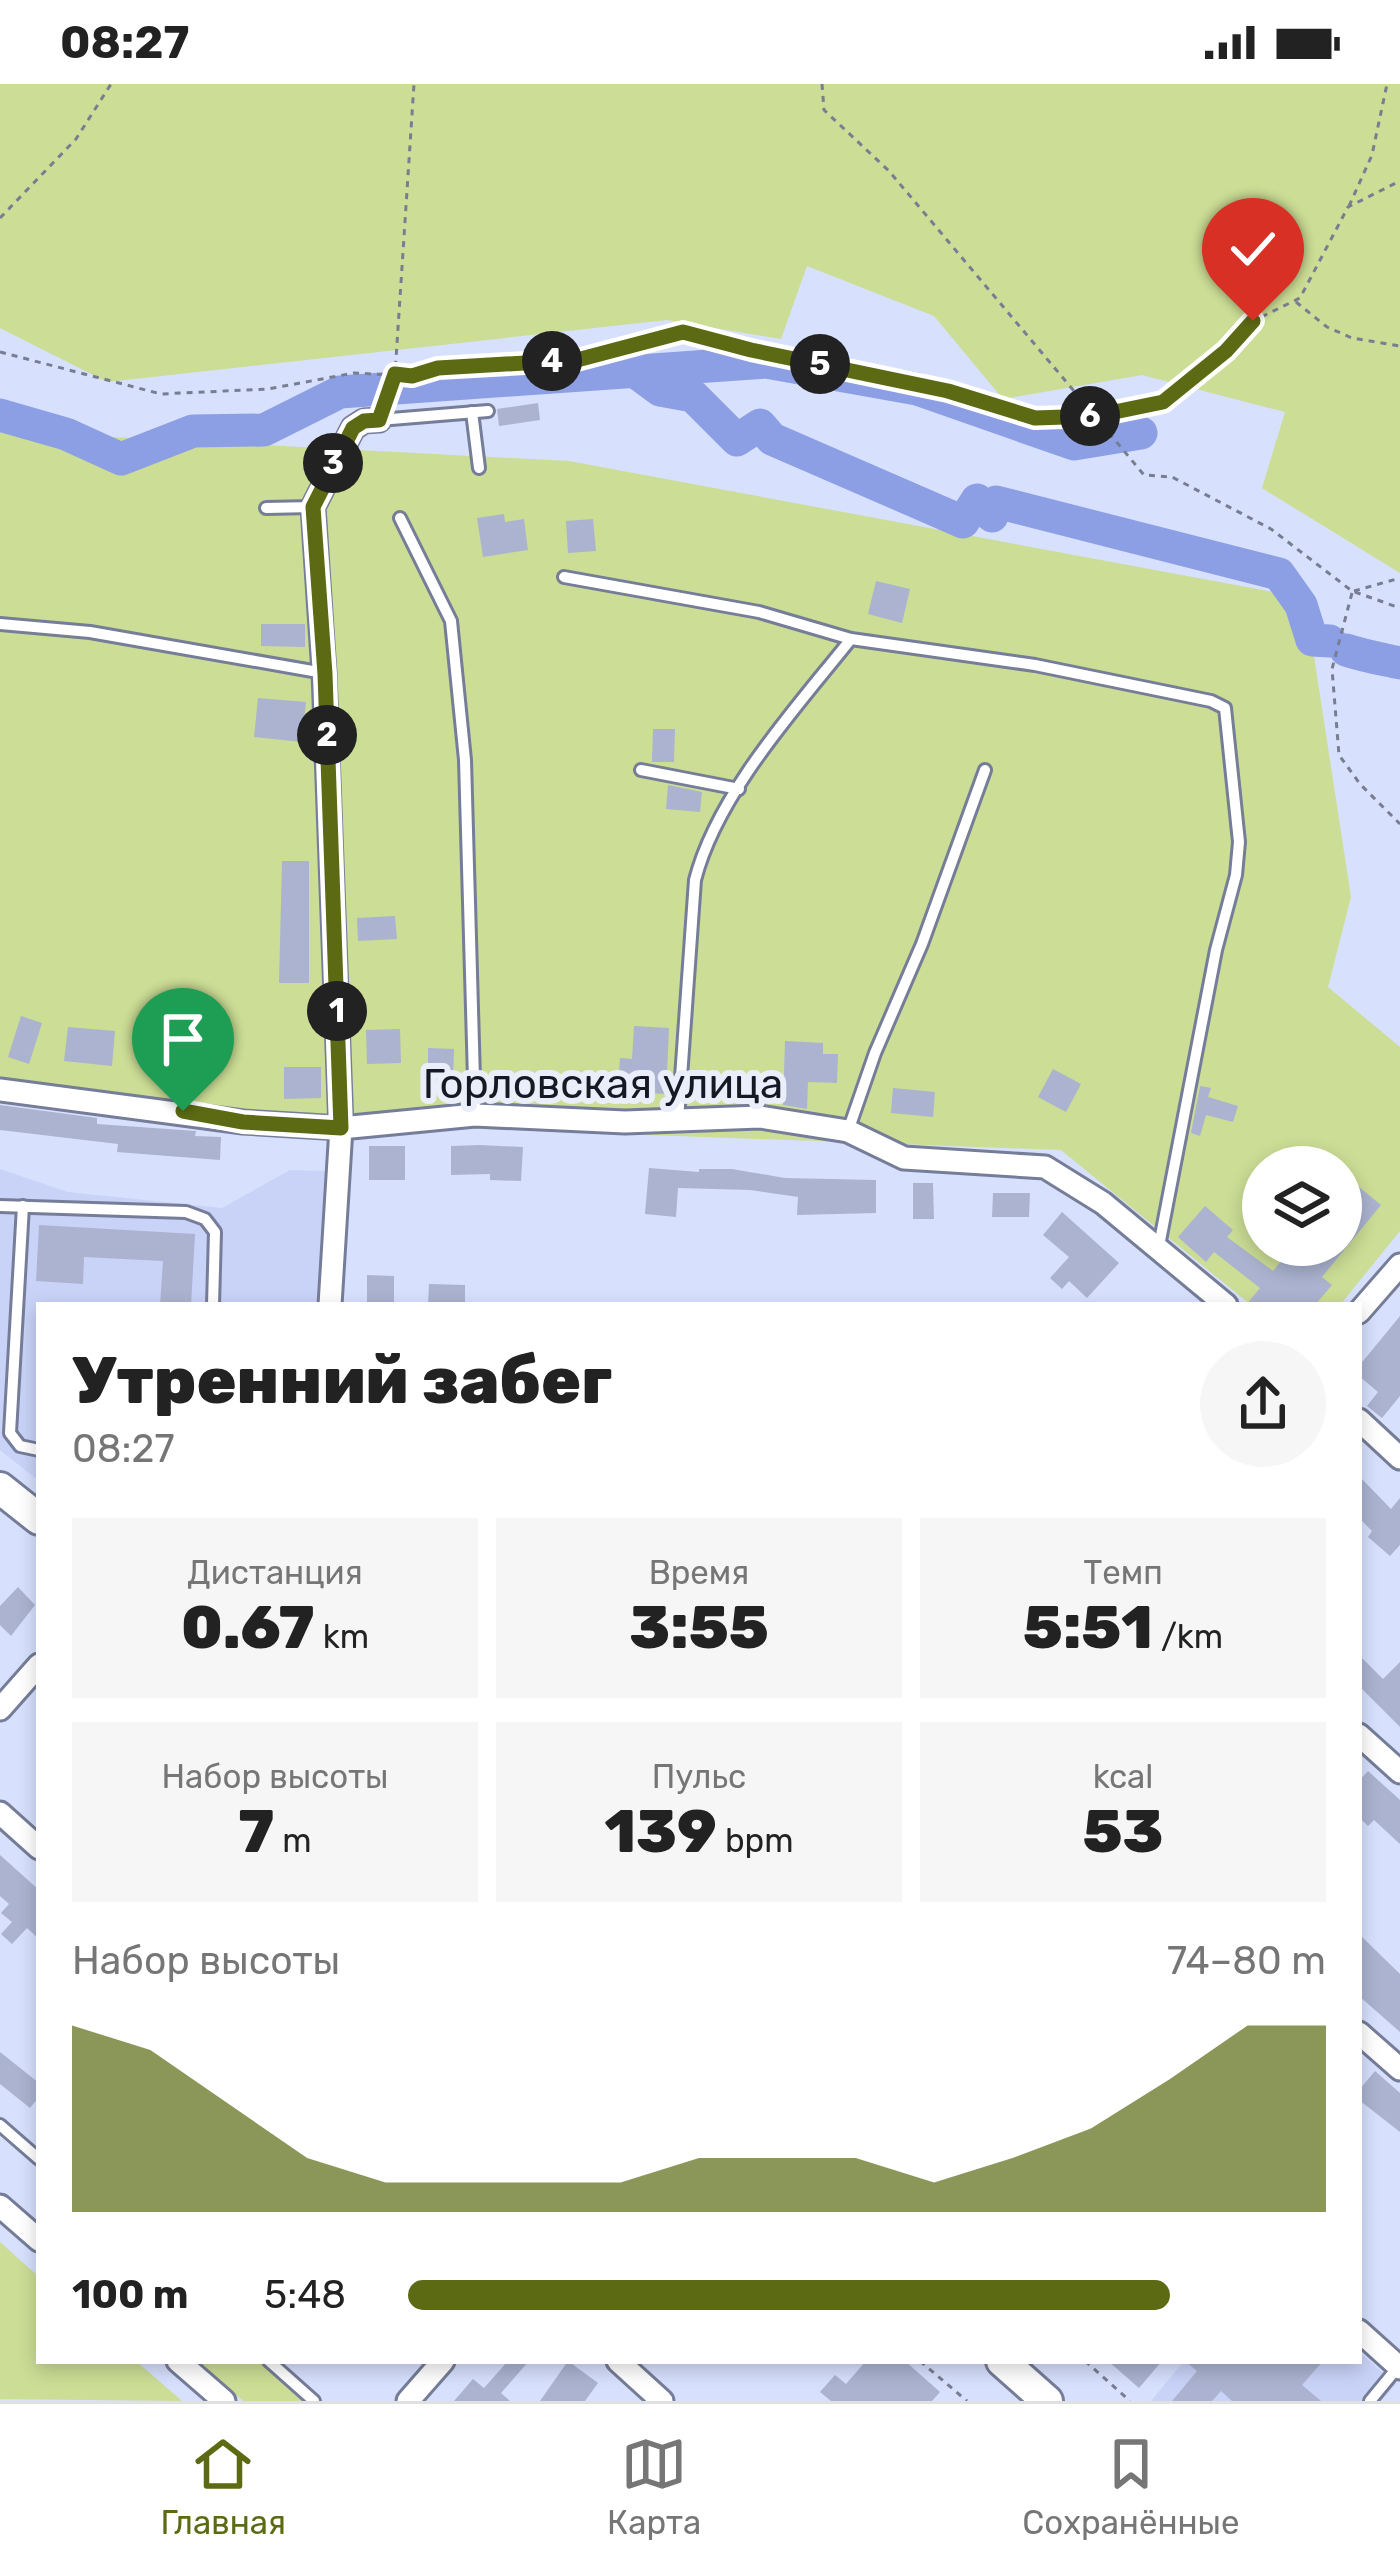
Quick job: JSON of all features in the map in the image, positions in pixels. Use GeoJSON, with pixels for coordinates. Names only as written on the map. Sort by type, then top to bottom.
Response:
{"type":"FeatureCollection","features":[{"type":"Feature","properties":{"kind":"street"},"geometry":{"type":"LineString","coordinates":[[330,1302],[341,1128],[325,674],[313,507],[353,428],[379,420]]}},
{"type":"Feature","properties":{"kind":"street","name":"Горловская улица"},"geometry":{"type":"LineString","coordinates":[[0,1090],[243,1122],[341,1128],[475,1115],[625,1122],[760,1117],[848,1131],[904,1158],[1045,1167],[1103,1203],[1222,1302]]}},
{"type":"Feature","properties":{"kind":"street"},"geometry":{"type":"LineString","coordinates":[[1362,1309],[1400,1265]]}},
{"type":"Feature","properties":{"kind":"street"},"geometry":{"type":"LineString","coordinates":[[1362,1423],[1400,1458]]}},
{"type":"Feature","properties":{"kind":"street"},"geometry":{"type":"LineString","coordinates":[[0,1488],[36,1517]]}},
{"type":"Feature","properties":{"kind":"street"},"geometry":{"type":"LineString","coordinates":[[0,1709],[36,1668]]}},
{"type":"Feature","properties":{"kind":"street"},"geometry":{"type":"LineString","coordinates":[[1362,1738],[1400,1772]]}},
{"type":"Feature","properties":{"kind":"street"},"geometry":{"type":"LineString","coordinates":[[0,1814],[36,1845]]}},
{"type":"Feature","properties":{"kind":"street"},"geometry":{"type":"LineString","coordinates":[[1362,2036],[1400,2069]]}},
{"type":"Feature","properties":{"kind":"street"},"geometry":{"type":"LineString","coordinates":[[0,2206],[36,2237]]}},
{"type":"Feature","properties":{"kind":"street"},"geometry":{"type":"LineString","coordinates":[[1362,2334],[1399,2367]]}},
{"type":"Feature","properties":{"kind":"street"},"geometry":{"type":"LineString","coordinates":[[181,2364],[224,2401]]}},
{"type":"Feature","properties":{"kind":"street"},"geometry":{"type":"LineString","coordinates":[[409,2401],[440,2364]]}},
{"type":"Feature","properties":{"kind":"street"},"geometry":{"type":"LineString","coordinates":[[621,2364],[662,2401]]}},
{"type":"Feature","properties":{"kind":"street"},"geometry":{"type":"LineString","coordinates":[[1005,2364],[1047,2401]]}},
{"type":"Feature","properties":{"kind":"lane"},"geometry":{"type":"LineString","coordinates":[[379,420],[488,411]]}},
{"type":"Feature","properties":{"kind":"lane"},"geometry":{"type":"LineString","coordinates":[[472,412],[479,468]]}},
{"type":"Feature","properties":{"kind":"lane"},"geometry":{"type":"LineString","coordinates":[[266,508],[313,507]]}},
{"type":"Feature","properties":{"kind":"lane"},"geometry":{"type":"LineString","coordinates":[[400,518],[451,620],[465,760],[475,1115]]}},
{"type":"Feature","properties":{"kind":"lane"},"geometry":{"type":"LineString","coordinates":[[564,577],[759,612],[851,639],[1036,665],[1225,708],[1239,842],[1236,875],[1158,1249]]}},
{"type":"Feature","properties":{"kind":"lane"},"geometry":{"type":"LineString","coordinates":[[0,624],[90,632],[325,674]]}},
{"type":"Feature","properties":{"kind":"lane"},"geometry":{"type":"LineString","coordinates":[[677,1120],[695,880],[704,848],[790,715],[851,639]]}},
{"type":"Feature","properties":{"kind":"lane"},"geometry":{"type":"LineString","coordinates":[[641,770],[739,789]]}},
{"type":"Feature","properties":{"kind":"lane"},"geometry":{"type":"LineString","coordinates":[[848,1131],[985,770]]}},
{"type":"Feature","properties":{"kind":"lane"},"geometry":{"type":"LineString","coordinates":[[0,1206],[186,1212],[205,1219],[217,1241],[213,1302]]}},
{"type":"Feature","properties":{"kind":"lane"},"geometry":{"type":"LineString","coordinates":[[23,1206],[10,1433],[20,1446],[36,1449]]}},
{"type":"Feature","properties":{"kind":"lane"},"geometry":{"type":"LineString","coordinates":[[0,2125],[36,2156]]}},
{"type":"Feature","properties":{"kind":"lane"},"geometry":{"type":"LineString","coordinates":[[272,2364],[314,2401]]}},
{"type":"Feature","properties":{"kind":"lane"},"geometry":{"type":"LineString","coordinates":[[1370,2401],[1399,2367]]}},
{"type":"Feature","properties":{"kind":"path"},"geometry":{"type":"LineString","coordinates":[[0,218],[76,139],[111,84]]}},
{"type":"Feature","properties":{"kind":"path"},"geometry":{"type":"LineString","coordinates":[[379,420],[395,374],[414,84]]}},
{"type":"Feature","properties":{"kind":"path"},"geometry":{"type":"LineString","coordinates":[[822,84],[824,110],[889,171],[1144,475],[1172,477],[1271,529],[1352,591],[1400,608]]}},
{"type":"Feature","properties":{"kind":"path"},"geometry":{"type":"LineString","coordinates":[[0,352],[161,394],[268,388],[354,373],[412,376],[438,368],[577,360],[683,332],[948,391],[1035,418],[1095,416],[1163,402],[1226,351],[1253,321],[1300,298],[1372,155],[1387,84]]}},
{"type":"Feature","properties":{"kind":"path"},"geometry":{"type":"LineString","coordinates":[[1348,208],[1400,181]]}},
{"type":"Feature","properties":{"kind":"path"},"geometry":{"type":"LineString","coordinates":[[1294,301],[1327,327],[1352,338],[1400,346]]}},
{"type":"Feature","properties":{"kind":"path"},"geometry":{"type":"LineString","coordinates":[[1352,591],[1400,578]]}},
{"type":"Feature","properties":{"kind":"path"},"geometry":{"type":"LineString","coordinates":[[1352,591],[1333,669],[1339,755],[1400,824]]}},
{"type":"Feature","properties":{"kind":"path"},"geometry":{"type":"LineString","coordinates":[[924,2364],[967,2401]]}},
{"type":"Feature","properties":{"kind":"path"},"geometry":{"type":"LineString","coordinates":[[1088,2364],[1130,2401]]}},
{"type":"Feature","properties":{"kind":"shaded area"},"geometry":{"type":"Polygon","coordinates":[[[0,1169],[68,1192],[222,1208],[290,1170],[327,1171],[320,1302],[36,1302],[36,1479],[0,1450],[0,1169]]]}},
{"type":"Feature","properties":{"kind":"shaded area"},"geometry":{"type":"Polygon","coordinates":[[[1362,2355],[1396,2384],[1381,2401],[1151,2401],[1182,2364],[1362,2364],[1362,2355]]]}},
{"type":"Feature","properties":{"kind":"green space"},"geometry":{"type":"Polygon","coordinates":[[[0,84],[1400,84],[1400,573],[1262,488],[1285,412],[1142,375],[1003,399],[934,316],[807,266],[781,339],[667,320],[107,382],[0,328],[0,84]]]}},
{"type":"Feature","properties":{"kind":"green space"},"geometry":{"type":"Polygon","coordinates":[[[0,431],[569,461],[1305,598],[1351,897],[1328,987],[1400,1047],[1400,1231],[1342,1302],[1247,1302],[1061,1150],[293,1122],[0,1081],[0,431]]]}},
{"type":"Feature","properties":{"kind":"green space"},"geometry":{"type":"Polygon","coordinates":[[[0,2242],[36,2274],[36,2364],[139,2364],[182,2401],[0,2399],[0,2242]]]}},
{"type":"Feature","properties":{"kind":"green space"},"geometry":{"type":"Polygon","coordinates":[[[201,2364],[262,2364],[305,2401],[243,2401],[201,2364]]]}},
{"type":"Feature","properties":{"kind":"building"},"geometry":{"type":"Polygon","coordinates":[[[538,403],[540,420],[499,426],[497,409],[538,403]]]}},
{"type":"Feature","properties":{"kind":"building"},"geometry":{"type":"Polygon","coordinates":[[[504,514],[505,522],[524,519],[528,550],[483,557],[477,518],[504,514]]]}},
{"type":"Feature","properties":{"kind":"building"},"geometry":{"type":"Polygon","coordinates":[[[593,519],[596,551],[568,553],[566,521],[593,519]]]}},
{"type":"Feature","properties":{"kind":"building"},"geometry":{"type":"Polygon","coordinates":[[[876,581],[910,589],[902,623],[868,614],[876,581]]]}},
{"type":"Feature","properties":{"kind":"building"},"geometry":{"type":"Polygon","coordinates":[[[261,624],[305,624],[305,647],[261,646],[261,624]]]}},
{"type":"Feature","properties":{"kind":"building"},"geometry":{"type":"Polygon","coordinates":[[[258,698],[306,702],[302,742],[254,737],[258,698]]]}},
{"type":"Feature","properties":{"kind":"building"},"geometry":{"type":"Polygon","coordinates":[[[653,729],[675,729],[674,762],[652,762],[653,729]]]}},
{"type":"Feature","properties":{"kind":"building"},"geometry":{"type":"Polygon","coordinates":[[[668,785],[702,792],[700,812],[666,809],[668,785]]]}},
{"type":"Feature","properties":{"kind":"building"},"geometry":{"type":"Polygon","coordinates":[[[282,861],[309,861],[309,983],[279,983],[282,861]]]}},
{"type":"Feature","properties":{"kind":"building"},"geometry":{"type":"Polygon","coordinates":[[[395,916],[397,939],[358,941],[357,918],[395,916]]]}},
{"type":"Feature","properties":{"kind":"building"},"geometry":{"type":"Polygon","coordinates":[[[21,1016],[42,1023],[29,1064],[8,1057],[21,1016]]]}},
{"type":"Feature","properties":{"kind":"building"},"geometry":{"type":"Polygon","coordinates":[[[634,1026],[669,1028],[666,1094],[630,1092],[631,1074],[619,1073],[620,1058],[632,1059],[634,1026]]]}},
{"type":"Feature","properties":{"kind":"building"},"geometry":{"type":"Polygon","coordinates":[[[68,1027],[115,1031],[112,1066],[64,1061],[68,1027]]]}},
{"type":"Feature","properties":{"kind":"building"},"geometry":{"type":"Polygon","coordinates":[[[400,1029],[401,1063],[367,1064],[366,1030],[400,1029]]]}},
{"type":"Feature","properties":{"kind":"building"},"geometry":{"type":"Polygon","coordinates":[[[785,1041],[823,1043],[823,1054],[838,1054],[837,1083],[808,1082],[807,1109],[783,1105],[785,1041]]]}},
{"type":"Feature","properties":{"kind":"building"},"geometry":{"type":"Polygon","coordinates":[[[168,1042],[208,1045],[206,1072],[166,1069],[168,1042]]]}},
{"type":"Feature","properties":{"kind":"building"},"geometry":{"type":"Polygon","coordinates":[[[428,1048],[454,1049],[453,1081],[428,1081],[428,1048]]]}},
{"type":"Feature","properties":{"kind":"building"},"geometry":{"type":"Polygon","coordinates":[[[284,1067],[321,1067],[321,1098],[284,1099],[284,1067]]]}},
{"type":"Feature","properties":{"kind":"building"},"geometry":{"type":"Polygon","coordinates":[[[1053,1069],[1081,1084],[1066,1112],[1038,1097],[1053,1069]]]}},
{"type":"Feature","properties":{"kind":"building"},"geometry":{"type":"Polygon","coordinates":[[[1200,1086],[1211,1088],[1208,1097],[1238,1106],[1233,1122],[1206,1115],[1200,1136],[1191,1133],[1200,1086]]]}},
{"type":"Feature","properties":{"kind":"building"},"geometry":{"type":"Polygon","coordinates":[[[893,1088],[935,1092],[933,1117],[891,1113],[893,1088]]]}},
{"type":"Feature","properties":{"kind":"building"},"geometry":{"type":"Polygon","coordinates":[[[0,1105],[97,1118],[97,1124],[221,1137],[220,1160],[117,1152],[118,1144],[0,1130],[0,1105]]]}},
{"type":"Feature","properties":{"kind":"building"},"geometry":{"type":"Polygon","coordinates":[[[369,1146],[405,1146],[405,1180],[369,1180],[369,1146]]]}},
{"type":"Feature","properties":{"kind":"building"},"geometry":{"type":"Polygon","coordinates":[[[451,1146],[523,1147],[521,1181],[490,1180],[490,1174],[451,1175],[451,1146]]]}},
{"type":"Feature","properties":{"kind":"building"},"geometry":{"type":"Polygon","coordinates":[[[649,1168],[876,1180],[876,1213],[797,1215],[798,1197],[678,1188],[676,1217],[645,1214],[649,1168]]]}},
{"type":"Feature","properties":{"kind":"building"},"geometry":{"type":"Polygon","coordinates":[[[913,1183],[933,1183],[934,1219],[913,1219],[913,1183]]]}},
{"type":"Feature","properties":{"kind":"building"},"geometry":{"type":"Polygon","coordinates":[[[1362,1189],[1381,1205],[1362,1228],[1362,1189]]]}},
{"type":"Feature","properties":{"kind":"building"},"geometry":{"type":"Polygon","coordinates":[[[993,1193],[1030,1193],[1029,1217],[992,1217],[993,1193]]]}},
{"type":"Feature","properties":{"kind":"building"},"geometry":{"type":"Polygon","coordinates":[[[1205,1206],[1233,1230],[1227,1237],[1242,1248],[1242,1266],[1266,1266],[1273,1271],[1277,1266],[1331,1266],[1322,1277],[1332,1285],[1318,1302],[1248,1302],[1260,1288],[1214,1252],[1206,1262],[1178,1237],[1205,1206]]]}},
{"type":"Feature","properties":{"kind":"building"},"geometry":{"type":"Polygon","coordinates":[[[1062,1212],[1119,1263],[1087,1298],[1069,1281],[1062,1289],[1050,1278],[1069,1257],[1043,1235],[1062,1212]]]}},
{"type":"Feature","properties":{"kind":"building"},"geometry":{"type":"Polygon","coordinates":[[[39,1225],[195,1234],[191,1302],[160,1302],[163,1261],[84,1257],[83,1284],[36,1281],[39,1225]]]}},
{"type":"Feature","properties":{"kind":"building"},"geometry":{"type":"Polygon","coordinates":[[[367,1275],[394,1276],[394,1302],[367,1302],[367,1275]]]}},
{"type":"Feature","properties":{"kind":"building"},"geometry":{"type":"Polygon","coordinates":[[[429,1284],[465,1285],[465,1302],[428,1302],[429,1284]]]}},
{"type":"Feature","properties":{"kind":"building"},"geometry":{"type":"Polygon","coordinates":[[[1400,1316],[1400,1396],[1382,1418],[1367,1406],[1378,1392],[1362,1379],[1362,1362],[1400,1316]]]}},
{"type":"Feature","properties":{"kind":"building"},"geometry":{"type":"Polygon","coordinates":[[[1362,1479],[1391,1509],[1400,1498],[1400,1545],[1390,1556],[1368,1537],[1372,1531],[1362,1521],[1362,1479]]]}},
{"type":"Feature","properties":{"kind":"building"},"geometry":{"type":"Polygon","coordinates":[[[18,1587],[35,1605],[11,1636],[0,1625],[0,1606],[18,1587]]]}},
{"type":"Feature","properties":{"kind":"building"},"geometry":{"type":"Polygon","coordinates":[[[1362,1658],[1383,1679],[1400,1662],[1400,1727],[1362,1689],[1362,1658]]]}},
{"type":"Feature","properties":{"kind":"building"},"geometry":{"type":"Polygon","coordinates":[[[1368,1771],[1400,1800],[1400,1844],[1374,1820],[1368,1826],[1362,1820],[1362,1778],[1368,1771]]]}},
{"type":"Feature","properties":{"kind":"building"},"geometry":{"type":"Polygon","coordinates":[[[0,1855],[36,1887],[36,1936],[27,1928],[12,1944],[1,1934],[12,1922],[1,1913],[9,1904],[0,1896],[0,1855]]]}},
{"type":"Feature","properties":{"kind":"building"},"geometry":{"type":"Polygon","coordinates":[[[1362,1937],[1400,1974],[1400,2032],[1362,1999],[1362,1937]]]}},
{"type":"Feature","properties":{"kind":"building"},"geometry":{"type":"Polygon","coordinates":[[[0,2052],[36,2081],[36,2101],[30,2108],[0,2084],[0,2052]]]}},
{"type":"Feature","properties":{"kind":"building"},"geometry":{"type":"Polygon","coordinates":[[[1375,2071],[1400,2093],[1400,2132],[1362,2102],[1362,2086],[1375,2071]]]}},
{"type":"Feature","properties":{"kind":"building"},"geometry":{"type":"Polygon","coordinates":[[[505,2364],[526,2364],[501,2393],[510,2401],[454,2401],[473,2379],[484,2388],[505,2364]]]}},
{"type":"Feature","properties":{"kind":"building"},"geometry":{"type":"Polygon","coordinates":[[[566,2364],[598,2383],[585,2401],[540,2401],[566,2364]]]}},
{"type":"Feature","properties":{"kind":"building"},"geometry":{"type":"Polygon","coordinates":[[[863,2364],[908,2364],[940,2392],[932,2401],[831,2401],[820,2392],[835,2375],[846,2384],[863,2364]]]}},
{"type":"Feature","properties":{"kind":"building"},"geometry":{"type":"Polygon","coordinates":[[[1111,2364],[1159,2364],[1139,2388],[1111,2364]]]}},
{"type":"Feature","properties":{"kind":"building"},"geometry":{"type":"Polygon","coordinates":[[[1189,2364],[1320,2364],[1302,2385],[1321,2401],[1232,2401],[1221,2391],[1212,2401],[1172,2401],[1197,2371],[1189,2364]]]}},
{"type":"Feature","properties":{"kind":"waterway"},"geometry":{"type":"LineString","coordinates":[[0,415],[66,434],[121,459],[193,431],[264,430],[340,392],[766,362],[917,389],[1074,444],[1141,433]]}},
{"type":"Feature","properties":{"kind":"waterway"},"geometry":{"type":"LineString","coordinates":[[637,373],[660,390],[693,396],[737,440],[760,425],[772,439],[963,522],[977,500],[992,516],[996,502],[1279,574],[1301,605],[1312,640],[1330,641]]}},
{"type":"Feature","properties":{"kind":"waterway"},"geometry":{"type":"LineString","coordinates":[[1346,650],[1400,663]]}},
{"type":"Feature","properties":{"kind":"route"},"geometry":{"type":"LineString","coordinates":[[183,1111],[243,1122],[341,1128],[325,674],[313,507],[353,428],[379,420],[395,374],[577,360],[683,332],[948,391],[1035,418],[1095,416],[1163,402],[1226,351],[1253,321]]}}]}
